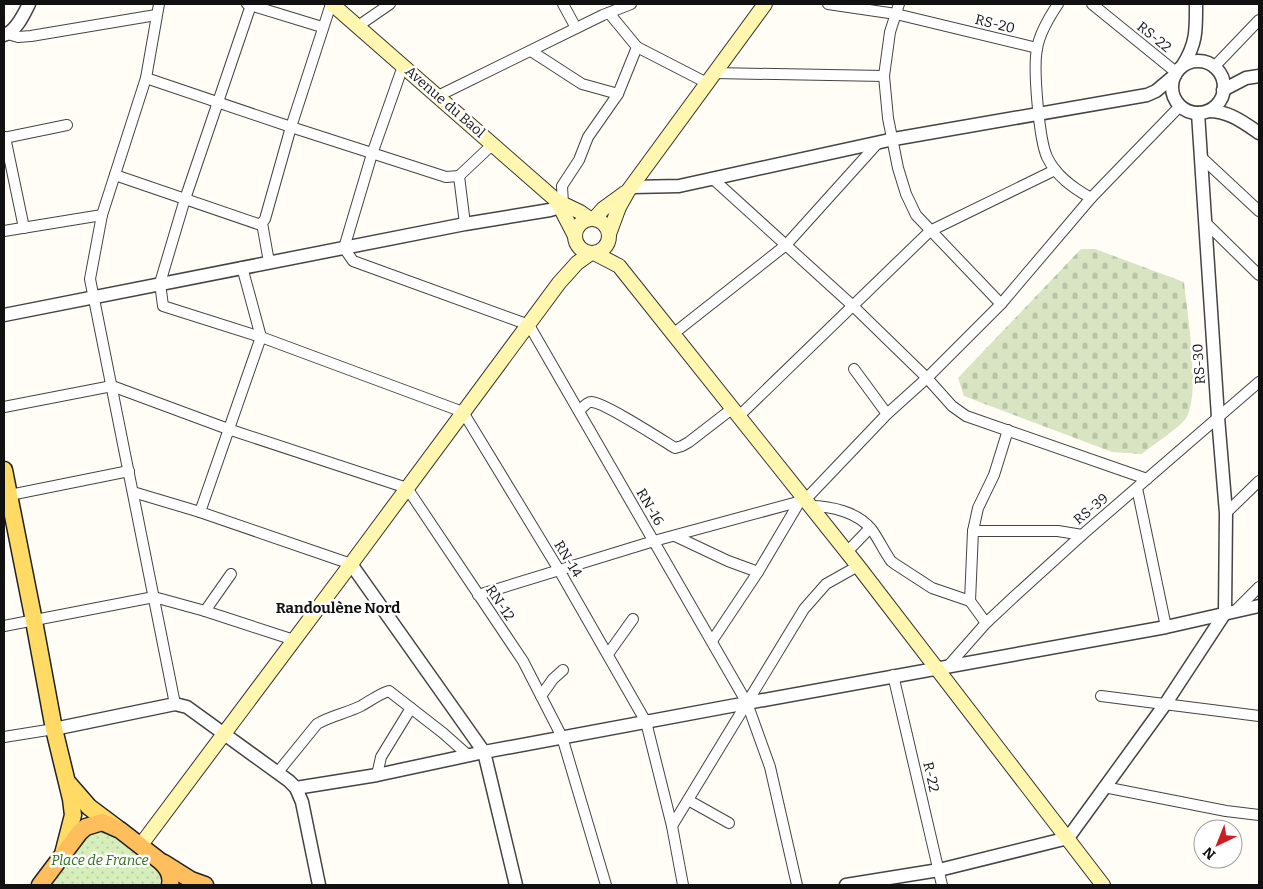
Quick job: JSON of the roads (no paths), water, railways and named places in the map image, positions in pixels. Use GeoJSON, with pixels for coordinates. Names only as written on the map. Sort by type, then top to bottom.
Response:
{"type":"FeatureCollection","features":[{"type":"Feature","properties":{"kind":"highway"},"geometry":{"type":"LineString","coordinates":[[40,885],[80,832],[86,827],[102,822],[120,830],[165,865],[170,875],[170,885]]}},
{"type":"Feature","properties":{"kind":"highway"},"geometry":{"type":"LineString","coordinates":[[160,861],[191,880],[205,885]]}},
{"type":"Feature","properties":{"kind":"main road","name":"Avenue du Baol"},"geometry":{"type":"LineString","coordinates":[[331,4],[560,204]]}},
{"type":"Feature","properties":{"kind":"main road"},"geometry":{"type":"LineString","coordinates":[[140,846],[559,283],[577,263],[592,253],[604,249],[619,207],[630,189],[765,4]]}},
{"type":"Feature","properties":{"kind":"main road"},"geometry":{"type":"LineString","coordinates":[[559,283],[575,247],[574,237],[581,222],[592,219],[630,189]]}},
{"type":"Feature","properties":{"kind":"main road"},"geometry":{"type":"LineString","coordinates":[[560,204],[602,222],[608,229],[619,266],[736,412],[805,502],[943,666],[1103,885]]}},
{"type":"Feature","properties":{"kind":"main road"},"geometry":{"type":"LineString","coordinates":[[560,204],[580,249],[619,266]]}},
{"type":"Feature","properties":{"kind":"main road"},"geometry":{"type":"LineString","coordinates":[[4,470],[6,495],[34,620],[54,729],[68,782],[73,815],[67,845],[62,856]]}},
{"type":"Feature","properties":{"kind":"main road"},"geometry":{"type":"LineString","coordinates":[[68,782],[89,807],[120,830]]}},
{"type":"Feature","properties":{"kind":"street"},"geometry":{"type":"LineString","coordinates":[[6,34],[18,23],[29,4]]}},
{"type":"Feature","properties":{"kind":"street"},"geometry":{"type":"LineString","coordinates":[[159,4],[146,78],[102,215],[90,279],[175,704]]}},
{"type":"Feature","properties":{"kind":"street"},"geometry":{"type":"LineString","coordinates":[[322,28],[249,4],[185,199],[160,283],[163,306],[261,337],[463,412]]}},
{"type":"Feature","properties":{"kind":"street"},"geometry":{"type":"LineString","coordinates":[[269,262],[262,223],[265,219],[291,128],[331,4]]}},
{"type":"Feature","properties":{"kind":"street"},"geometry":{"type":"LineString","coordinates":[[358,26],[390,4]]}},
{"type":"Feature","properties":{"kind":"street"},"geometry":{"type":"LineString","coordinates":[[563,4],[576,28]]}},
{"type":"Feature","properties":{"kind":"street"},"geometry":{"type":"LineString","coordinates":[[438,96],[576,28],[631,4]]}},
{"type":"Feature","properties":{"kind":"street","name":"RS-20"},"geometry":{"type":"LineString","coordinates":[[828,4],[897,9],[1037,48]]}},
{"type":"Feature","properties":{"kind":"street"},"geometry":{"type":"LineString","coordinates":[[1058,4],[1044,29],[1037,48],[1036,77],[1039,113],[1046,156],[1055,170],[1071,186],[1092,198]]}},
{"type":"Feature","properties":{"kind":"street","name":"RS-22"},"geometry":{"type":"LineString","coordinates":[[1092,4],[1178,71]]}},
{"type":"Feature","properties":{"kind":"street"},"geometry":{"type":"LineString","coordinates":[[1196,4],[1196,36],[1190,54],[1172,82],[1174,98],[1186,110],[1215,111],[1236,116],[1259,133]]}},
{"type":"Feature","properties":{"kind":"street"},"geometry":{"type":"LineString","coordinates":[[897,9],[890,32],[884,76],[888,118],[894,139],[898,168],[906,194],[916,215],[1000,304]]}},
{"type":"Feature","properties":{"kind":"street"},"geometry":{"type":"LineString","coordinates":[[609,13],[637,47],[710,78],[884,76]]}},
{"type":"Feature","properties":{"kind":"street"},"geometry":{"type":"LineString","coordinates":[[6,34],[18,37],[31,36],[156,15]]}},
{"type":"Feature","properties":{"kind":"street"},"geometry":{"type":"LineString","coordinates":[[1214,68],[1259,20]]}},
{"type":"Feature","properties":{"kind":"street"},"geometry":{"type":"LineString","coordinates":[[1196,36],[1204,56],[1223,83],[1223,93],[1236,116]]}},
{"type":"Feature","properties":{"kind":"street"},"geometry":{"type":"LineString","coordinates":[[4,315],[465,224],[550,210],[560,204],[562,186],[579,160],[588,137],[618,94],[637,47]]}},
{"type":"Feature","properties":{"kind":"street"},"geometry":{"type":"LineString","coordinates":[[531,51],[582,84],[618,94]]}},
{"type":"Feature","properties":{"kind":"street"},"geometry":{"type":"LineString","coordinates":[[630,189],[679,186],[894,139],[1147,95],[1156,91],[1178,71],[1197,61],[1246,78]]}},
{"type":"Feature","properties":{"kind":"street"},"geometry":{"type":"LineString","coordinates":[[344,248],[372,154],[403,66]]}},
{"type":"Feature","properties":{"kind":"street"},"geometry":{"type":"LineString","coordinates":[[1203,112],[1214,107],[1223,93],[1246,78],[1259,76]]}},
{"type":"Feature","properties":{"kind":"street"},"geometry":{"type":"LineString","coordinates":[[146,78],[291,128],[446,177],[459,176],[493,144]]}},
{"type":"Feature","properties":{"kind":"street"},"geometry":{"type":"LineString","coordinates":[[1147,95],[1165,98],[1180,105]]}},
{"type":"Feature","properties":{"kind":"street"},"geometry":{"type":"LineString","coordinates":[[712,641],[805,502],[887,414],[927,378],[1000,304],[1092,198],[1180,105]]}},
{"type":"Feature","properties":{"kind":"street","name":"RS-30"},"geometry":{"type":"LineString","coordinates":[[1203,112],[1201,157],[1226,513],[1230,612]]}},
{"type":"Feature","properties":{"kind":"street"},"geometry":{"type":"LineString","coordinates":[[24,228],[4,138],[67,125]]}},
{"type":"Feature","properties":{"kind":"street"},"geometry":{"type":"LineString","coordinates":[[673,334],[786,245],[877,144]]}},
{"type":"Feature","properties":{"kind":"street"},"geometry":{"type":"LineString","coordinates":[[1201,157],[1259,211]]}},
{"type":"Feature","properties":{"kind":"street"},"geometry":{"type":"LineString","coordinates":[[579,411],[588,402],[595,402],[675,448],[682,446],[736,412],[853,306],[930,231],[1055,170]]}},
{"type":"Feature","properties":{"kind":"street"},"geometry":{"type":"LineString","coordinates":[[115,175],[258,224],[262,223]]}},
{"type":"Feature","properties":{"kind":"street"},"geometry":{"type":"LineString","coordinates":[[459,176],[465,224]]}},
{"type":"Feature","properties":{"kind":"street"},"geometry":{"type":"LineString","coordinates":[[712,178],[853,306],[927,378],[952,406],[966,416],[1147,479]]}},
{"type":"Feature","properties":{"kind":"street"},"geometry":{"type":"LineString","coordinates":[[4,231],[102,215]]}},
{"type":"Feature","properties":{"kind":"street"},"geometry":{"type":"LineString","coordinates":[[1206,223],[1259,275]]}},
{"type":"Feature","properties":{"kind":"street"},"geometry":{"type":"LineString","coordinates":[[344,248],[354,261],[529,325]]}},
{"type":"Feature","properties":{"kind":"street"},"geometry":{"type":"LineString","coordinates":[[200,512],[261,337],[242,267]]}},
{"type":"Feature","properties":{"kind":"street","name":"RN-16"},"geometry":{"type":"LineString","coordinates":[[529,325],[747,702],[770,768],[797,885]]}},
{"type":"Feature","properties":{"kind":"street"},"geometry":{"type":"LineString","coordinates":[[854,369],[887,414]]}},
{"type":"Feature","properties":{"kind":"street","name":"RS-39"},"geometry":{"type":"LineString","coordinates":[[943,666],[986,623],[1082,535],[1259,382]]}},
{"type":"Feature","properties":{"kind":"street"},"geometry":{"type":"LineString","coordinates":[[4,407],[112,386],[228,429],[407,488]]}},
{"type":"Feature","properties":{"kind":"street","name":"RN-14"},"geometry":{"type":"LineString","coordinates":[[463,412],[559,570],[646,722],[672,826],[683,885]]}},
{"type":"Feature","properties":{"kind":"street"},"geometry":{"type":"LineString","coordinates":[[970,601],[974,531],[978,508],[994,475],[1008,430]]}},
{"type":"Feature","properties":{"kind":"street"},"geometry":{"type":"LineString","coordinates":[[6,495],[129,471]]}},
{"type":"Feature","properties":{"kind":"street"},"geometry":{"type":"LineString","coordinates":[[1226,513],[1259,481]]}},
{"type":"Feature","properties":{"kind":"street","name":"RN-12"},"geometry":{"type":"LineString","coordinates":[[407,488],[523,661],[541,696],[562,738],[606,885]]}},
{"type":"Feature","properties":{"kind":"street"},"geometry":{"type":"LineString","coordinates":[[1137,488],[1166,627]]}},
{"type":"Feature","properties":{"kind":"street"},"geometry":{"type":"LineString","coordinates":[[133,492],[200,512],[351,564],[484,752],[516,885]]}},
{"type":"Feature","properties":{"kind":"street"},"geometry":{"type":"LineString","coordinates":[[478,595],[654,541],[805,502],[844,511],[870,528],[891,561],[932,588],[970,601],[986,623]]}},
{"type":"Feature","properties":{"kind":"street"},"geometry":{"type":"LineString","coordinates":[[847,552],[870,528]]}},
{"type":"Feature","properties":{"kind":"street"},"geometry":{"type":"LineString","coordinates":[[974,531],[1058,531],[1082,535]]}},
{"type":"Feature","properties":{"kind":"street"},"geometry":{"type":"LineString","coordinates":[[675,536],[728,561],[758,572]]}},
{"type":"Feature","properties":{"kind":"street"},"geometry":{"type":"LineString","coordinates":[[672,826],[804,609],[826,584],[858,566]]}},
{"type":"Feature","properties":{"kind":"street"},"geometry":{"type":"LineString","coordinates":[[205,611],[231,574]]}},
{"type":"Feature","properties":{"kind":"street"},"geometry":{"type":"LineString","coordinates":[[846,885],[939,870],[1068,838],[1230,612],[1259,587]]}},
{"type":"Feature","properties":{"kind":"street"},"geometry":{"type":"LineString","coordinates":[[4,626],[154,597],[205,611],[294,640]]}},
{"type":"Feature","properties":{"kind":"street"},"geometry":{"type":"LineString","coordinates":[[296,788],[377,775],[484,752],[747,702],[1166,627],[1259,606]]}},
{"type":"Feature","properties":{"kind":"street"},"geometry":{"type":"LineString","coordinates":[[608,654],[633,619]]}},
{"type":"Feature","properties":{"kind":"street"},"geometry":{"type":"LineString","coordinates":[[541,696],[553,678],[563,670]]}},
{"type":"Feature","properties":{"kind":"street","name":"R-22"},"geometry":{"type":"LineString","coordinates":[[893,675],[942,885]]}},
{"type":"Feature","properties":{"kind":"street"},"geometry":{"type":"LineString","coordinates":[[278,772],[317,724],[388,691],[469,756]]}},
{"type":"Feature","properties":{"kind":"street"},"geometry":{"type":"LineString","coordinates":[[1101,696],[1259,716]]}},
{"type":"Feature","properties":{"kind":"street"},"geometry":{"type":"LineString","coordinates":[[4,737],[54,729],[175,704],[187,707],[278,772],[296,788],[302,802],[319,885]]}},
{"type":"Feature","properties":{"kind":"street"},"geometry":{"type":"LineString","coordinates":[[377,775],[381,756],[411,708]]}},
{"type":"Feature","properties":{"kind":"street"},"geometry":{"type":"LineString","coordinates":[[1104,787],[1226,811],[1259,815]]}},
{"type":"Feature","properties":{"kind":"street"},"geometry":{"type":"LineString","coordinates":[[688,800],[729,823]]}},
{"type":"Feature","properties":{"kind":"district","name":"Randoulène Nord"},"geometry":{"type":"Point","coordinates":[338,608]}},
{"type":"Feature","properties":{"kind":"park label","name":"Place de France"},"geometry":{"type":"Point","coordinates":[100,860]}}]}
